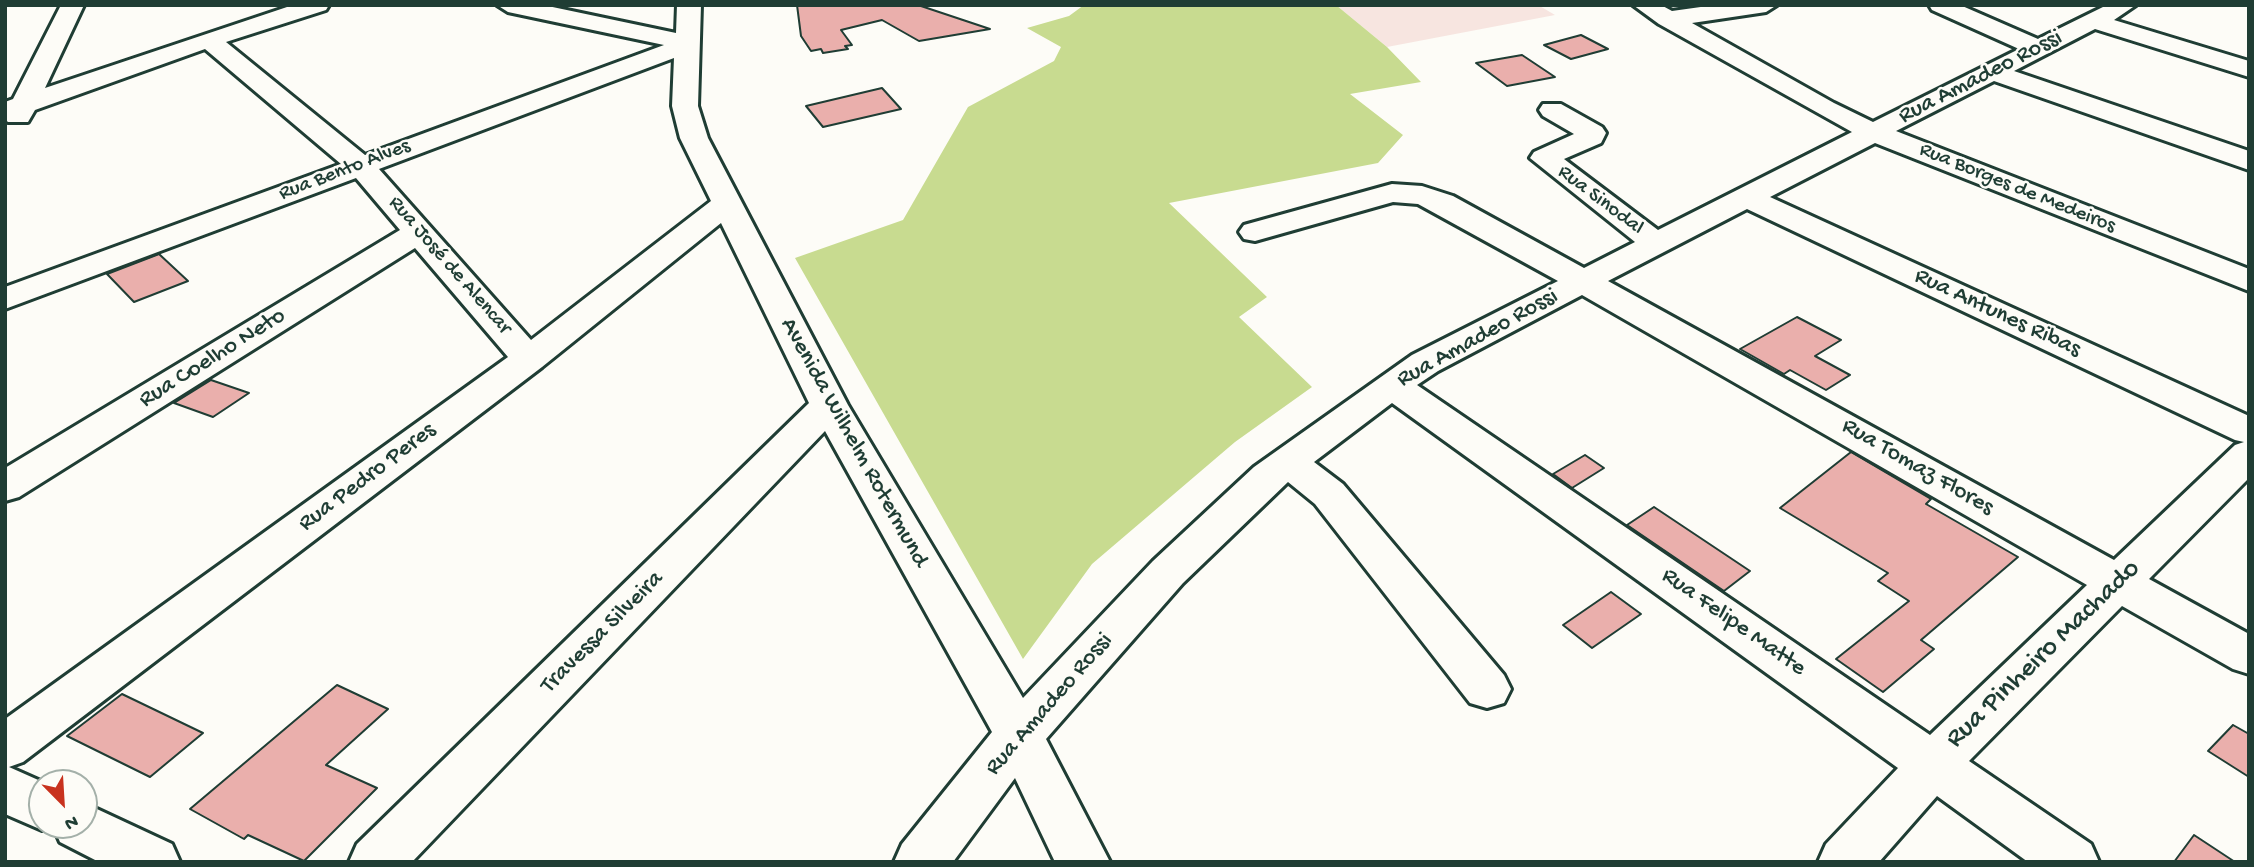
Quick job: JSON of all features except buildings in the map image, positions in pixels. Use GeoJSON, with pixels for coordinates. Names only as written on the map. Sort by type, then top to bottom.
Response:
{"type":"FeatureCollection","features":[{"type":"Feature","properties":{"kind":"street"},"geometry":{"type":"LineString","coordinates":[[5,136],[15,107],[73,5]]}},
{"type":"Feature","properties":{"kind":"street"},"geometry":{"type":"LineString","coordinates":[[15,107],[318,5]]}},
{"type":"Feature","properties":{"kind":"street"},"geometry":{"type":"LineString","coordinates":[[508,5],[687,31]]}},
{"type":"Feature","properties":{"kind":"street","name":"Rua Borges de Medeiros"},"geometry":{"type":"LineString","coordinates":[[1644,5],[1825,109],[1873,132],[2249,281]]}},
{"type":"Feature","properties":{"kind":"street"},"geometry":{"type":"LineString","coordinates":[[1667,19],[1766,5]]}},
{"type":"Feature","properties":{"kind":"street"},"geometry":{"type":"LineString","coordinates":[[1940,5],[2037,48]]}},
{"type":"Feature","properties":{"kind":"street","name":"Rua Amadeo Rossi"},"geometry":{"type":"LineString","coordinates":[[921,862],[1020,736],[1168,572],[1268,477],[1392,385],[1425,363],[2125,5]]}},
{"type":"Feature","properties":{"kind":"street"},"geometry":{"type":"LineString","coordinates":[[2093,21],[2249,69]]}},
{"type":"Feature","properties":{"kind":"street","name":"Rua Bento Alves"},"geometry":{"type":"LineString","coordinates":[[5,299],[360,165],[687,31]]}},
{"type":"Feature","properties":{"kind":"street","name":"Avenida Wilhelm Rotermund"},"geometry":{"type":"LineString","coordinates":[[687,31],[685,106],[694,138],[829,405],[1020,736],[1083,862]]}},
{"type":"Feature","properties":{"kind":"street","name":"Rua José de Alencar"},"geometry":{"type":"LineString","coordinates":[[208,40],[360,165],[529,359]]}},
{"type":"Feature","properties":{"kind":"street"},"geometry":{"type":"LineString","coordinates":[[1992,72],[2249,161]]}},
{"type":"Feature","properties":{"kind":"street","name":"Rua Sinodal"},"geometry":{"type":"LineString","coordinates":[[1552,110],[1591,133],[1591,137],[1544,158],[1657,244]]}},
{"type":"Feature","properties":{"kind":"street","name":"Rua Tomaz Flores"},"geometry":{"type":"LineString","coordinates":[[1255,232],[1392,193],[1414,194],[1442,202],[2249,656]]}},
{"type":"Feature","properties":{"kind":"street","name":"Rua Antunes Ribas"},"geometry":{"type":"LineString","coordinates":[[1746,197],[2249,431]]}},
{"type":"Feature","properties":{"kind":"street","name":"Rua Pedro Peres"},"geometry":{"type":"LineString","coordinates":[[5,747],[529,359],[726,204]]}},
{"type":"Feature","properties":{"kind":"street","name":"Rua Coelho Neto"},"geometry":{"type":"LineString","coordinates":[[5,487],[420,231]]}},
{"type":"Feature","properties":{"kind":"street","name":"Rua Felipe Matte"},"geometry":{"type":"LineString","coordinates":[[1392,385],[2072,862]]}},
{"type":"Feature","properties":{"kind":"street","name":"Travessa Silveira"},"geometry":{"type":"LineString","coordinates":[[376,862],[829,405]]}},
{"type":"Feature","properties":{"kind":"street","name":"Rua Pinheiro Machado"},"geometry":{"type":"LineString","coordinates":[[1845,862],[1934,763],[2249,454]]}},
{"type":"Feature","properties":{"kind":"street"},"geometry":{"type":"LineString","coordinates":[[1288,462],[1329,494],[1487,689]]}},
{"type":"Feature","properties":{"kind":"street"},"geometry":{"type":"LineString","coordinates":[[5,788],[28,800]]}},
{"type":"Feature","properties":{"kind":"street"},"geometry":{"type":"LineString","coordinates":[[98,834],[153,862]]}},
{"type":"Feature","properties":{"kind":"shaded area"},"geometry":{"type":"Polygon","coordinates":[[[1336,5],[1538,5],[1555,15],[1387,47],[1336,5]]]}},
{"type":"Feature","properties":{"kind":"green space"},"geometry":{"type":"Polygon","coordinates":[[[1084,5],[1336,5],[1387,47],[1421,82],[1350,94],[1403,135],[1378,163],[1169,203],[1267,297],[1239,317],[1312,387],[1235,442],[1092,564],[1023,659],[795,258],[903,220],[968,107],[1054,61],[1061,47],[1027,28],[1069,16],[1084,5]]]}}]}
